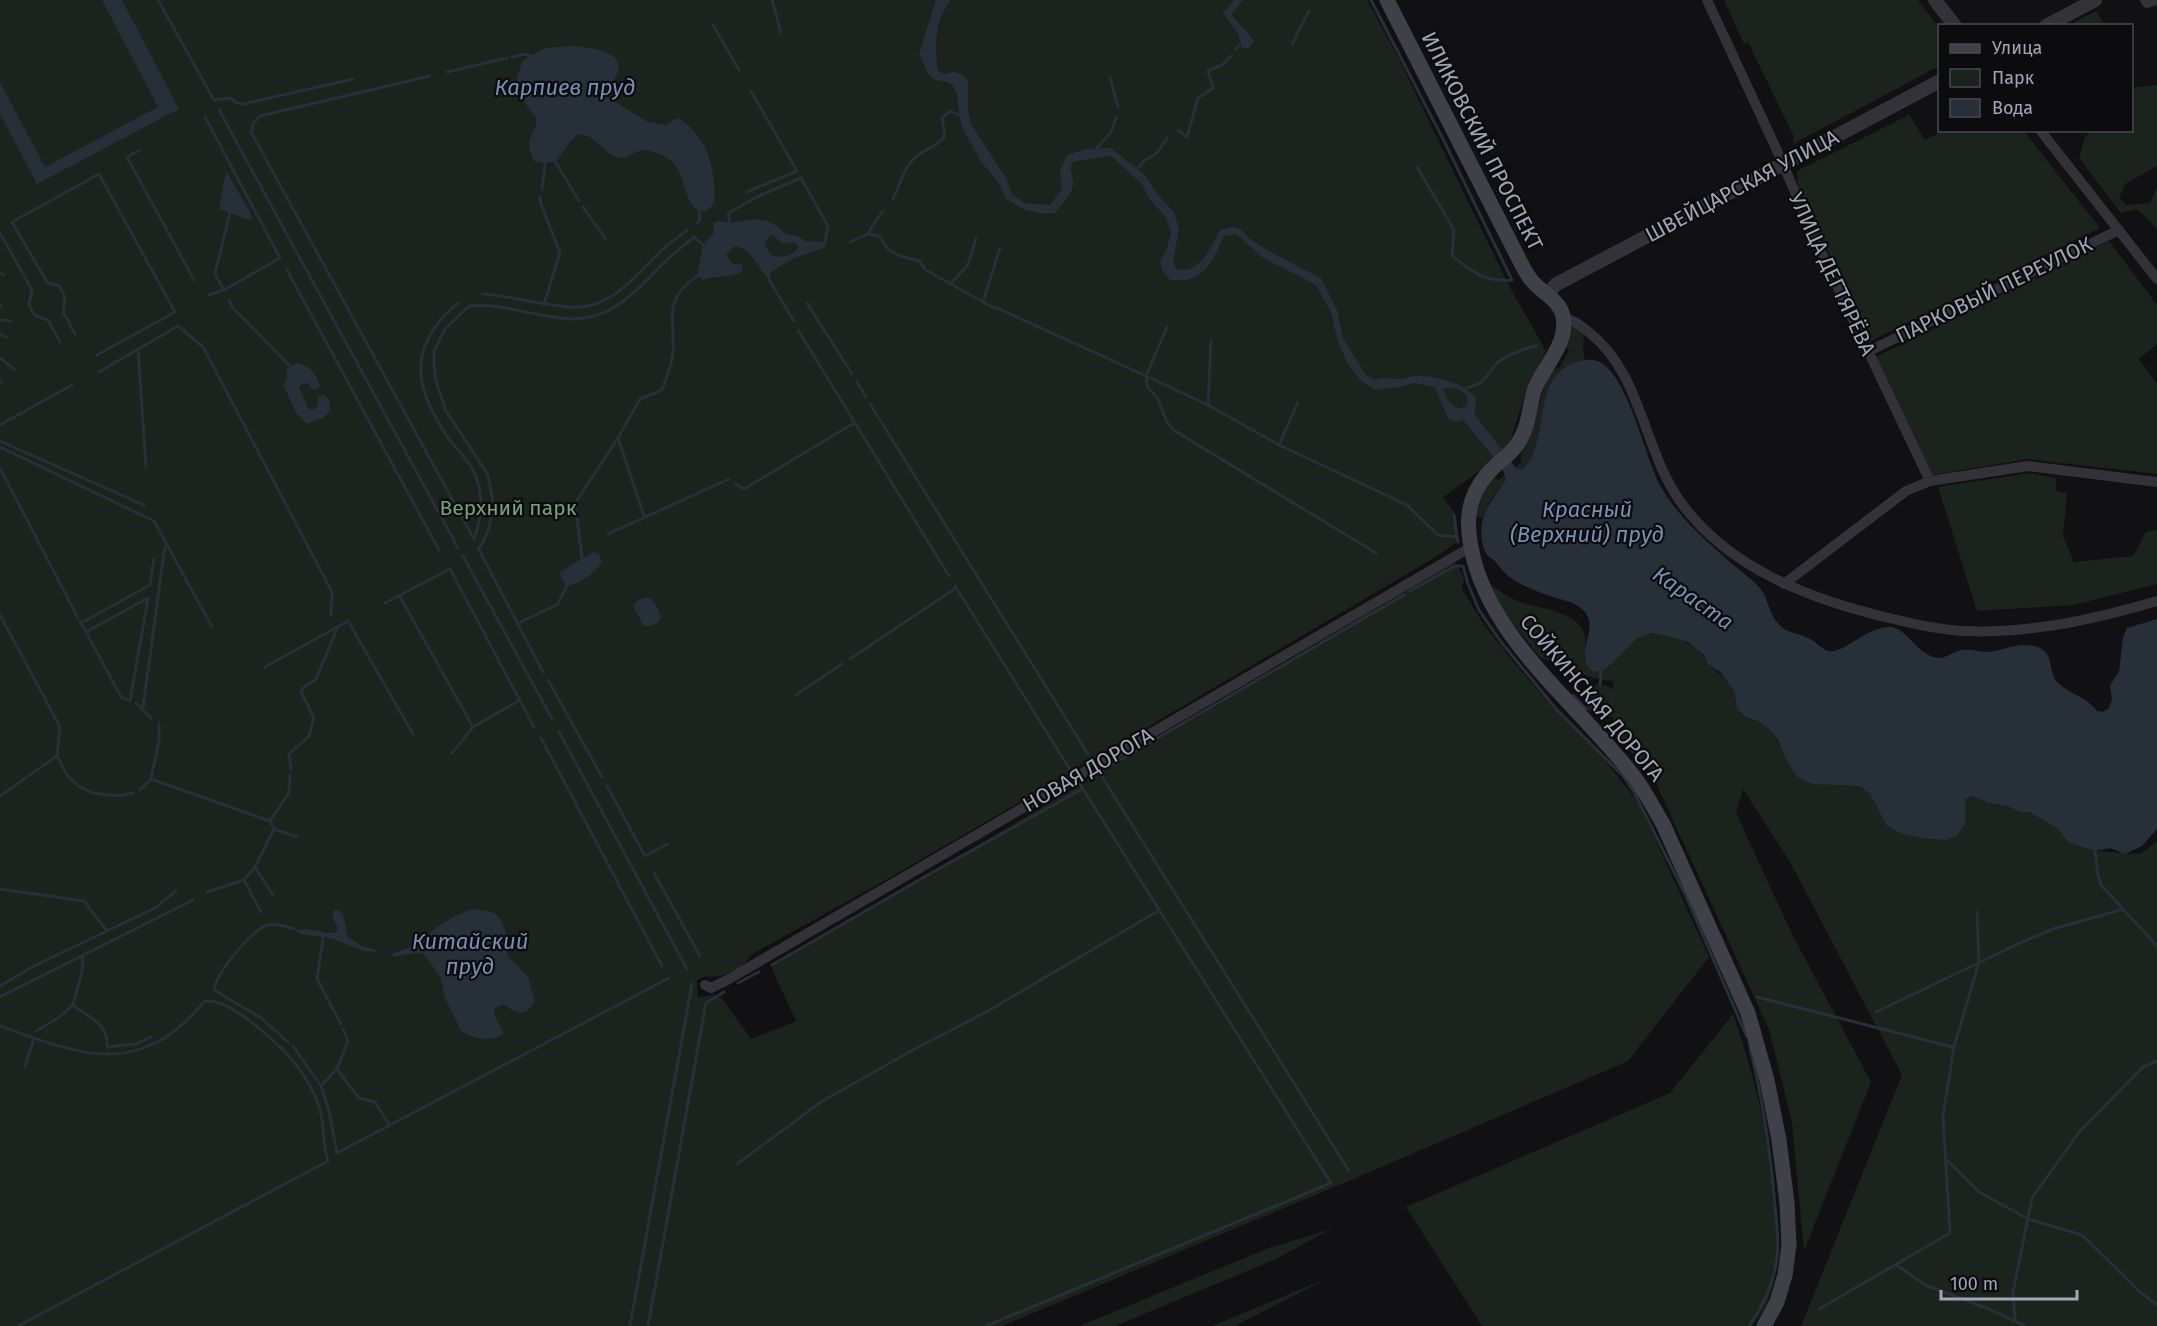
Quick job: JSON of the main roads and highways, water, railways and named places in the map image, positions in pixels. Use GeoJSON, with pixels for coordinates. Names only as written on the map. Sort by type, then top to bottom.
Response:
{"type":"FeatureCollection","features":[{"type":"Feature","properties":{"kind":"main road","name":"ИЛИКОВСКИЙ ПРОСПЕКТ"},"geometry":{"type":"LineString","coordinates":[[1387,0],[1523,267],[1531,280],[1560,308],[1563,318]]}},
{"type":"Feature","properties":{"kind":"main road","name":"СОЙКИНСКАЯ ДОРОГА"},"geometry":{"type":"LineString","coordinates":[[1563,318],[1560,342],[1535,388],[1522,437],[1479,483],[1469,503],[1468,528],[1471,548],[1482,587],[1497,614],[1548,680],[1618,756],[1647,795],[1663,824],[1748,1013],[1767,1080],[1779,1140],[1787,1203],[1788,1235],[1785,1275],[1777,1302],[1764,1326]]}},
{"type":"Feature","properties":{"kind":"water"},"geometry":{"type":"Polygon","coordinates":[[[102,0],[122,0],[179,109],[37,184],[0,114],[0,82],[45,167],[158,107],[102,0]]]}},
{"type":"Feature","properties":{"kind":"water","name":"Красный (Верхний) пруд"},"geometry":{"type":"Polygon","coordinates":[[[936,0],[951,0],[942,16],[937,34],[938,70],[944,74],[954,72],[963,75],[968,81],[968,111],[971,124],[1006,178],[1012,194],[1025,203],[1050,205],[1062,189],[1060,172],[1067,155],[1086,149],[1111,148],[1146,176],[1158,195],[1174,212],[1179,228],[1173,264],[1177,269],[1185,270],[1198,264],[1209,251],[1220,230],[1233,227],[1241,229],[1249,238],[1267,250],[1321,278],[1337,310],[1343,338],[1365,374],[1376,380],[1414,376],[1430,377],[1448,381],[1471,392],[1476,398],[1475,415],[1516,468],[1522,470],[1531,459],[1540,430],[1545,400],[1557,374],[1569,365],[1580,361],[1600,362],[1611,371],[1628,401],[1655,473],[1668,498],[1702,537],[1759,587],[1772,614],[1784,629],[1810,639],[1828,651],[1841,649],[1872,631],[1890,627],[1902,632],[1930,656],[1938,658],[1963,650],[1986,652],[2029,645],[2046,653],[2057,682],[2088,702],[2097,711],[2103,712],[2109,708],[2112,699],[2110,685],[2119,672],[2123,637],[2127,628],[2157,619],[2157,829],[2142,846],[2125,854],[2110,848],[2095,851],[2069,843],[2057,828],[2029,812],[2020,812],[1972,796],[1965,799],[1965,825],[1956,836],[1946,840],[1902,834],[1886,825],[1870,794],[1860,786],[1815,784],[1796,776],[1771,731],[1758,721],[1746,717],[1737,709],[1734,691],[1720,672],[1708,664],[1703,654],[1688,642],[1652,633],[1637,638],[1601,672],[1592,671],[1585,657],[1590,626],[1584,611],[1572,603],[1519,583],[1502,570],[1485,552],[1482,537],[1483,519],[1490,503],[1506,479],[1501,466],[1463,420],[1455,422],[1448,419],[1435,387],[1414,383],[1375,390],[1359,379],[1348,364],[1338,342],[1331,312],[1316,285],[1263,258],[1236,234],[1224,236],[1211,263],[1199,275],[1191,279],[1170,280],[1162,270],[1160,261],[1166,251],[1171,232],[1165,216],[1149,199],[1142,184],[1111,156],[1073,162],[1070,168],[1073,182],[1071,192],[1055,213],[1038,213],[1023,209],[1006,199],[999,183],[981,162],[963,129],[957,95],[953,86],[948,82],[935,80],[928,74],[919,54],[936,0]],[[1443,388],[1451,404],[1460,409],[1466,406],[1468,400],[1464,393],[1443,388]]]}},
{"type":"Feature","properties":{"kind":"water"},"geometry":{"type":"Polygon","coordinates":[[[1234,0],[1243,0],[1232,16],[1254,40],[1247,49],[1242,48],[1238,34],[1223,13],[1234,0]]]}},
{"type":"Feature","properties":{"kind":"water","name":"Карпиев пруд"},"geometry":{"type":"Polygon","coordinates":[[[571,46],[602,51],[616,58],[619,64],[618,72],[605,92],[607,97],[648,122],[665,125],[677,118],[698,135],[708,154],[715,194],[712,206],[705,212],[694,208],[678,169],[667,158],[657,153],[641,150],[624,158],[618,158],[593,139],[579,134],[556,160],[544,163],[534,161],[529,142],[537,119],[519,95],[517,77],[523,60],[545,48],[571,46]]]}},
{"type":"Feature","properties":{"kind":"water"},"geometry":{"type":"Polygon","coordinates":[[[226,171],[250,212],[252,221],[219,209],[226,171]]]}},
{"type":"Feature","properties":{"kind":"water"},"geometry":{"type":"Polygon","coordinates":[[[754,219],[767,221],[786,234],[798,236],[805,241],[825,242],[826,247],[794,258],[771,272],[769,280],[747,252],[735,246],[726,255],[733,264],[740,264],[743,267],[742,272],[703,280],[697,276],[703,245],[713,234],[714,223],[717,221],[730,223],[754,219]],[[772,235],[764,243],[771,255],[778,257],[790,255],[798,247],[795,242],[784,244],[772,235]]]}},
{"type":"Feature","properties":{"kind":"water"},"geometry":{"type":"Polygon","coordinates":[[[296,363],[305,365],[311,370],[320,386],[316,390],[308,383],[299,387],[308,408],[313,410],[318,405],[318,397],[324,395],[329,400],[331,409],[323,418],[307,424],[296,413],[283,384],[287,379],[286,370],[296,363]]]}},
{"type":"Feature","properties":{"kind":"water"},"geometry":{"type":"Polygon","coordinates":[[[593,552],[599,554],[602,562],[599,566],[582,581],[567,585],[561,578],[560,572],[593,552]]]}},
{"type":"Feature","properties":{"kind":"water"},"geometry":{"type":"Polygon","coordinates":[[[643,598],[650,598],[661,617],[656,624],[651,626],[643,625],[633,606],[643,598]]]}},
{"type":"Feature","properties":{"kind":"water","name":"Китайский пруд"},"geometry":{"type":"Polygon","coordinates":[[[471,909],[489,911],[501,920],[506,933],[508,956],[528,977],[535,1001],[529,1009],[522,1012],[514,1011],[505,1005],[494,1010],[494,1015],[503,1031],[503,1034],[497,1038],[481,1039],[461,1031],[445,998],[441,978],[424,954],[415,953],[394,957],[391,954],[418,944],[438,926],[471,909]]]}},
{"type":"Feature","properties":{"kind":"water"},"geometry":{"type":"Polygon","coordinates":[[[334,910],[339,910],[343,915],[348,937],[376,952],[363,951],[333,939],[300,934],[294,929],[335,933],[338,929],[332,916],[334,910]]]}},
{"type":"Feature","properties":{"kind":"waterway"},"geometry":{"type":"LineString","coordinates":[[158,0],[214,100],[230,98],[243,104],[353,79]]}},
{"type":"Feature","properties":{"kind":"waterway"},"geometry":{"type":"LineString","coordinates":[[772,0],[781,33]]}},
{"type":"Feature","properties":{"kind":"waterway"},"geometry":{"type":"LineString","coordinates":[[1371,0],[1512,280],[1486,278],[1452,256],[1454,230],[1417,167]]}},
{"type":"Feature","properties":{"kind":"waterway"},"geometry":{"type":"LineString","coordinates":[[1292,44],[1309,11]]}},
{"type":"Feature","properties":{"kind":"waterway"},"geometry":{"type":"LineString","coordinates":[[713,25],[739,70]]}},
{"type":"Feature","properties":{"kind":"waterway"},"geometry":{"type":"LineString","coordinates":[[1236,49],[1239,45]]}},
{"type":"Feature","properties":{"kind":"waterway"},"geometry":{"type":"LineString","coordinates":[[512,57],[525,54],[531,56]]}},
{"type":"Feature","properties":{"kind":"waterway"},"geometry":{"type":"LineString","coordinates":[[1178,130],[1187,137],[1198,98],[1213,88],[1208,71],[1222,65],[1231,56]]}},
{"type":"Feature","properties":{"kind":"waterway"},"geometry":{"type":"LineString","coordinates":[[447,72],[507,58]]}},
{"type":"Feature","properties":{"kind":"waterway"},"geometry":{"type":"LineString","coordinates":[[430,76],[260,116],[253,124],[251,132],[474,539]]}},
{"type":"Feature","properties":{"kind":"waterway"},"geometry":{"type":"LineString","coordinates":[[1110,78],[1118,107]]}},
{"type":"Feature","properties":{"kind":"waterway"},"geometry":{"type":"LineString","coordinates":[[747,192],[797,171],[751,91]]}},
{"type":"Feature","properties":{"kind":"waterway"},"geometry":{"type":"LineString","coordinates":[[219,110],[458,548]]}},
{"type":"Feature","properties":{"kind":"waterway"},"geometry":{"type":"LineString","coordinates":[[893,199],[913,160],[939,143],[945,136],[942,118],[950,111],[959,115]]}},
{"type":"Feature","properties":{"kind":"waterway"},"geometry":{"type":"LineString","coordinates":[[205,117],[280,258],[224,290],[209,295]]}},
{"type":"Feature","properties":{"kind":"waterway"},"geometry":{"type":"LineString","coordinates":[[1096,149],[1111,132],[1116,117]]}},
{"type":"Feature","properties":{"kind":"waterway"},"geometry":{"type":"LineString","coordinates":[[1137,169],[1145,160],[1157,153],[1167,138]]}},
{"type":"Feature","properties":{"kind":"waterway"},"geometry":{"type":"LineString","coordinates":[[140,150],[127,157],[194,280]]}},
{"type":"Feature","properties":{"kind":"waterway"},"geometry":{"type":"LineString","coordinates":[[555,161],[579,201]]}},
{"type":"Feature","properties":{"kind":"waterway"},"geometry":{"type":"LineString","coordinates":[[542,189],[545,164]]}},
{"type":"Feature","properties":{"kind":"waterway"},"geometry":{"type":"LineString","coordinates":[[75,334],[63,312],[65,298],[62,291],[59,286],[47,282],[12,222],[99,174],[175,312],[97,355]]}},
{"type":"Feature","properties":{"kind":"waterway"},"geometry":{"type":"LineString","coordinates":[[730,223],[728,213],[761,195],[801,178],[828,226],[825,242]]}},
{"type":"Feature","properties":{"kind":"waterway"},"geometry":{"type":"LineString","coordinates":[[540,197],[560,253],[544,304]]}},
{"type":"Feature","properties":{"kind":"waterway"},"geometry":{"type":"LineString","coordinates":[[583,207],[605,238]]}},
{"type":"Feature","properties":{"kind":"waterway"},"geometry":{"type":"LineString","coordinates":[[697,223],[700,220],[699,211]]}},
{"type":"Feature","properties":{"kind":"waterway"},"geometry":{"type":"LineString","coordinates":[[850,242],[868,234],[883,211]]}},
{"type":"Feature","properties":{"kind":"waterway"},"geometry":{"type":"LineString","coordinates":[[224,290],[215,274],[230,213]]}},
{"type":"Feature","properties":{"kind":"waterway"},"geometry":{"type":"LineString","coordinates":[[482,294],[570,307],[598,303],[621,289],[664,248],[687,230]]}},
{"type":"Feature","properties":{"kind":"waterway"},"geometry":{"type":"LineString","coordinates":[[0,233],[32,290],[29,304],[32,311],[36,316],[48,320],[60,342]]}},
{"type":"Feature","properties":{"kind":"waterway"},"geometry":{"type":"LineString","coordinates":[[868,234],[879,236],[888,249],[900,256],[919,261],[926,270],[992,307],[1146,376],[1147,386],[1158,399],[1167,422],[1175,431],[1376,553]]}},
{"type":"Feature","properties":{"kind":"waterway"},"geometry":{"type":"LineString","coordinates":[[543,672],[478,548],[489,528],[493,503],[488,475],[446,411],[436,381],[434,351],[445,329],[469,306],[498,307],[580,319],[597,315],[610,310],[631,295],[694,237],[703,245]]}},
{"type":"Feature","properties":{"kind":"waterway"},"geometry":{"type":"LineString","coordinates":[[950,284],[968,265],[976,238]]}},
{"type":"Feature","properties":{"kind":"waterway"},"geometry":{"type":"LineString","coordinates":[[983,302],[1000,248]]}},
{"type":"Feature","properties":{"kind":"waterway"},"geometry":{"type":"LineString","coordinates":[[287,270],[439,550]]}},
{"type":"Feature","properties":{"kind":"waterway"},"geometry":{"type":"LineString","coordinates":[[0,273],[4,275]]}},
{"type":"Feature","properties":{"kind":"waterway"},"geometry":{"type":"LineString","coordinates":[[582,558],[575,503],[618,438],[640,399],[662,390],[672,358],[672,319],[675,302],[686,285],[697,276]]}},
{"type":"Feature","properties":{"kind":"waterway"},"geometry":{"type":"LineString","coordinates":[[769,280],[794,321]]}},
{"type":"Feature","properties":{"kind":"waterway"},"geometry":{"type":"LineString","coordinates":[[229,300],[233,308],[290,366]]}},
{"type":"Feature","properties":{"kind":"waterway"},"geometry":{"type":"LineString","coordinates":[[458,303],[441,319],[429,337],[423,352],[422,382],[440,425],[466,459],[477,480],[481,506],[474,539]]}},
{"type":"Feature","properties":{"kind":"waterway"},"geometry":{"type":"LineString","coordinates":[[807,303],[852,374]]}},
{"type":"Feature","properties":{"kind":"waterway"},"geometry":{"type":"LineString","coordinates":[[0,320],[11,321]]}},
{"type":"Feature","properties":{"kind":"waterway"},"geometry":{"type":"LineString","coordinates":[[99,372],[178,326],[203,347],[332,592],[331,616]]}},
{"type":"Feature","properties":{"kind":"waterway"},"geometry":{"type":"LineString","coordinates":[[1167,327],[1146,376],[1208,405],[1211,340]]}},
{"type":"Feature","properties":{"kind":"waterway"},"geometry":{"type":"LineString","coordinates":[[798,330],[949,576]]}},
{"type":"Feature","properties":{"kind":"waterway"},"geometry":{"type":"LineString","coordinates":[[0,334],[6,337]]}},
{"type":"Feature","properties":{"kind":"waterway"},"geometry":{"type":"LineString","coordinates":[[1467,388],[1481,382],[1503,359],[1536,346]]}},
{"type":"Feature","properties":{"kind":"waterway"},"geometry":{"type":"LineString","coordinates":[[138,349],[146,466]]}},
{"type":"Feature","properties":{"kind":"waterway"},"geometry":{"type":"LineString","coordinates":[[0,358],[14,369]]}},
{"type":"Feature","properties":{"kind":"waterway"},"geometry":{"type":"LineString","coordinates":[[857,382],[866,397]]}},
{"type":"Feature","properties":{"kind":"waterway"},"geometry":{"type":"LineString","coordinates":[[0,425],[72,385]]}},
{"type":"Feature","properties":{"kind":"waterway"},"geometry":{"type":"LineString","coordinates":[[1279,445],[1298,402]]}},
{"type":"Feature","properties":{"kind":"waterway"},"geometry":{"type":"LineString","coordinates":[[870,404],[1088,754]]}},
{"type":"Feature","properties":{"kind":"waterway"},"geometry":{"type":"LineString","coordinates":[[1208,405],[1279,445],[1407,505],[1438,535],[1457,537],[1458,542]]}},
{"type":"Feature","properties":{"kind":"waterway"},"geometry":{"type":"LineString","coordinates":[[735,483],[744,489],[854,423]]}},
{"type":"Feature","properties":{"kind":"waterway"},"geometry":{"type":"LineString","coordinates":[[618,438],[644,516]]}},
{"type":"Feature","properties":{"kind":"waterway"},"geometry":{"type":"LineString","coordinates":[[0,441],[144,505]]}},
{"type":"Feature","properties":{"kind":"waterway"},"geometry":{"type":"LineString","coordinates":[[0,447],[154,521],[212,627]]}},
{"type":"Feature","properties":{"kind":"waterway"},"geometry":{"type":"LineString","coordinates":[[0,468],[78,618]]}},
{"type":"Feature","properties":{"kind":"waterway"},"geometry":{"type":"LineString","coordinates":[[608,534],[729,479]]}},
{"type":"Feature","properties":{"kind":"waterway"},"geometry":{"type":"LineString","coordinates":[[1454,515],[1457,537]]}},
{"type":"Feature","properties":{"kind":"waterway"},"geometry":{"type":"LineString","coordinates":[[143,707],[165,546]]}},
{"type":"Feature","properties":{"kind":"waterway"},"geometry":{"type":"LineString","coordinates":[[463,556],[552,719]]}},
{"type":"Feature","properties":{"kind":"waterway"},"geometry":{"type":"LineString","coordinates":[[81,623],[150,585],[154,559]]}},
{"type":"Feature","properties":{"kind":"waterway"},"geometry":{"type":"LineString","coordinates":[[1410,591],[1455,566],[1463,566],[1479,610],[1501,642],[1557,710],[1623,776],[1634,792],[1685,894],[1747,1037]]}},
{"type":"Feature","properties":{"kind":"waterway"},"geometry":{"type":"LineString","coordinates":[[385,603],[450,569],[534,727]]}},
{"type":"Feature","properties":{"kind":"waterway"},"geometry":{"type":"LineString","coordinates":[[517,624],[558,604],[567,585]]}},
{"type":"Feature","properties":{"kind":"waterway"},"geometry":{"type":"LineString","coordinates":[[955,586],[1071,771]]}},
{"type":"Feature","properties":{"kind":"waterway"},"geometry":{"type":"LineString","coordinates":[[850,659],[956,588]]}},
{"type":"Feature","properties":{"kind":"waterway"},"geometry":{"type":"LineString","coordinates":[[399,595],[473,727]]}},
{"type":"Feature","properties":{"kind":"waterway"},"geometry":{"type":"LineString","coordinates":[[1349,1171],[1099,772],[1404,595]]}},
{"type":"Feature","properties":{"kind":"waterway"},"geometry":{"type":"LineString","coordinates":[[80,621],[121,697],[130,701],[148,598]]}},
{"type":"Feature","properties":{"kind":"waterway"},"geometry":{"type":"LineString","coordinates":[[86,632],[148,598]]}},
{"type":"Feature","properties":{"kind":"waterway"},"geometry":{"type":"LineString","coordinates":[[0,615],[60,727],[57,756],[67,775],[78,786],[93,793],[120,796],[133,793]]}},
{"type":"Feature","properties":{"kind":"waterway"},"geometry":{"type":"LineString","coordinates":[[265,667],[348,621],[413,734]]}},
{"type":"Feature","properties":{"kind":"waterway"},"geometry":{"type":"LineString","coordinates":[[291,770],[289,754],[309,736],[314,718],[301,692],[316,679],[337,629]]}},
{"type":"Feature","properties":{"kind":"waterway"},"geometry":{"type":"LineString","coordinates":[[796,695],[842,664]]}},
{"type":"Feature","properties":{"kind":"waterway"},"geometry":{"type":"LineString","coordinates":[[1600,685],[1601,672]]}},
{"type":"Feature","properties":{"kind":"waterway"},"geometry":{"type":"LineString","coordinates":[[548,680],[602,777]]}},
{"type":"Feature","properties":{"kind":"waterway"},"geometry":{"type":"LineString","coordinates":[[1573,695],[1586,709]]}},
{"type":"Feature","properties":{"kind":"waterway"},"geometry":{"type":"LineString","coordinates":[[452,753],[473,727],[520,700]]}},
{"type":"Feature","properties":{"kind":"waterway"},"geometry":{"type":"LineString","coordinates":[[136,703],[151,718]]}},
{"type":"Feature","properties":{"kind":"waterway"},"geometry":{"type":"LineString","coordinates":[[159,724],[159,741],[151,779],[270,821],[274,829],[255,867],[244,880],[207,892]]}},
{"type":"Feature","properties":{"kind":"waterway"},"geometry":{"type":"LineString","coordinates":[[559,732],[687,969]]}},
{"type":"Feature","properties":{"kind":"waterway"},"geometry":{"type":"LineString","coordinates":[[541,738],[662,966]]}},
{"type":"Feature","properties":{"kind":"waterway"},"geometry":{"type":"LineString","coordinates":[[0,796],[57,756]]}},
{"type":"Feature","properties":{"kind":"waterway"},"geometry":{"type":"LineString","coordinates":[[270,821],[289,793],[290,775]]}},
{"type":"Feature","properties":{"kind":"waterway"},"geometry":{"type":"LineString","coordinates":[[140,790],[151,779]]}},
{"type":"Feature","properties":{"kind":"waterway"},"geometry":{"type":"LineString","coordinates":[[986,1326],[1331,1183],[1078,781]]}},
{"type":"Feature","properties":{"kind":"waterway"},"geometry":{"type":"LineString","coordinates":[[607,786],[645,856],[668,844]]}},
{"type":"Feature","properties":{"kind":"waterway"},"geometry":{"type":"LineString","coordinates":[[772,965],[1082,789]]}},
{"type":"Feature","properties":{"kind":"waterway"},"geometry":{"type":"LineString","coordinates":[[274,829],[297,837]]}},
{"type":"Feature","properties":{"kind":"waterway"},"geometry":{"type":"LineString","coordinates":[[2095,851],[2101,885],[2157,946]]}},
{"type":"Feature","properties":{"kind":"waterway"},"geometry":{"type":"LineString","coordinates":[[255,867],[273,895]]}},
{"type":"Feature","properties":{"kind":"waterway"},"geometry":{"type":"LineString","coordinates":[[654,873],[700,956]]}},
{"type":"Feature","properties":{"kind":"waterway"},"geometry":{"type":"LineString","coordinates":[[244,880],[261,912]]}},
{"type":"Feature","properties":{"kind":"waterway"},"geometry":{"type":"LineString","coordinates":[[0,889],[84,901],[107,931]]}},
{"type":"Feature","properties":{"kind":"waterway"},"geometry":{"type":"LineString","coordinates":[[0,986],[34,966],[155,908],[176,891]]}},
{"type":"Feature","properties":{"kind":"waterway"},"geometry":{"type":"LineString","coordinates":[[0,997],[193,900]]}},
{"type":"Feature","properties":{"kind":"waterway"},"geometry":{"type":"LineString","coordinates":[[1876,1012],[2053,929],[2124,909]]}},
{"type":"Feature","properties":{"kind":"waterway"},"geometry":{"type":"LineString","coordinates":[[737,1164],[821,1102],[988,1011],[1158,911]]}},
{"type":"Feature","properties":{"kind":"waterway"},"geometry":{"type":"LineString","coordinates":[[1819,1309],[1950,1233],[1943,1116],[1954,1047],[1979,962],[1977,912]]}},
{"type":"Feature","properties":{"kind":"waterway"},"geometry":{"type":"LineString","coordinates":[[288,1042],[261,1018],[214,990],[227,964],[252,935],[267,925],[273,924],[294,929]]}},
{"type":"Feature","properties":{"kind":"waterway"},"geometry":{"type":"LineString","coordinates":[[323,939],[317,979],[341,1024]]}},
{"type":"Feature","properties":{"kind":"waterway"},"geometry":{"type":"LineString","coordinates":[[83,955],[82,971],[73,1005],[101,1026],[107,1039],[107,1047],[135,1044],[151,1037]]}},
{"type":"Feature","properties":{"kind":"waterway"},"geometry":{"type":"LineString","coordinates":[[738,983],[759,972]]}},
{"type":"Feature","properties":{"kind":"waterway"},"geometry":{"type":"LineString","coordinates":[[293,1046],[321,1086],[329,1111],[337,1153],[669,978]]}},
{"type":"Feature","properties":{"kind":"waterway"},"geometry":{"type":"LineString","coordinates":[[630,1326],[692,984]]}},
{"type":"Feature","properties":{"kind":"waterway"},"geometry":{"type":"LineString","coordinates":[[648,1326],[706,1003],[724,992]]}},
{"type":"Feature","properties":{"kind":"waterway"},"geometry":{"type":"LineString","coordinates":[[1757,997],[1953,1047]]}},
{"type":"Feature","properties":{"kind":"waterway"},"geometry":{"type":"LineString","coordinates":[[0,1026],[58,1046],[84,1052],[109,1054],[133,1051],[156,1042],[180,1026],[204,1002],[226,1006],[268,1036],[304,1075],[319,1106],[328,1161],[18,1326]]}},
{"type":"Feature","properties":{"kind":"waterway"},"geometry":{"type":"LineString","coordinates":[[36,1031],[58,1018],[73,1005]]}},
{"type":"Feature","properties":{"kind":"waterway"},"geometry":{"type":"LineString","coordinates":[[321,1086],[337,1069],[348,1041],[343,1029]]}},
{"type":"Feature","properties":{"kind":"waterway"},"geometry":{"type":"LineString","coordinates":[[25,1066],[34,1038]]}},
{"type":"Feature","properties":{"kind":"waterway"},"geometry":{"type":"LineString","coordinates":[[1749,1043],[1768,1145],[1778,1246],[1776,1268],[1771,1286],[1749,1326]]}},
{"type":"Feature","properties":{"kind":"waterway"},"geometry":{"type":"LineString","coordinates":[[2015,1321],[2013,1292],[2032,1198],[2080,1131],[2143,1067],[2157,1061]]}},
{"type":"Feature","properties":{"kind":"waterway"},"geometry":{"type":"LineString","coordinates":[[337,1069],[359,1098],[375,1102],[390,1126]]}},
{"type":"Feature","properties":{"kind":"waterway"},"geometry":{"type":"LineString","coordinates":[[1946,1159],[1979,1192],[2028,1219],[2082,1235],[2139,1291],[2157,1305]]}},
{"type":"Feature","properties":{"kind":"waterway"},"geometry":{"type":"LineString","coordinates":[[1897,1265],[1925,1285],[1989,1309],[2025,1326]]}},
{"type":"Feature","properties":{"kind":"park label","name":"Верхний парк"},"geometry":{"type":"Point","coordinates":[508,508]}},
{"type":"Feature","properties":{"kind":"water label","name":"Караста"},"geometry":{"type":"Point","coordinates":[1693,598]}}]}
